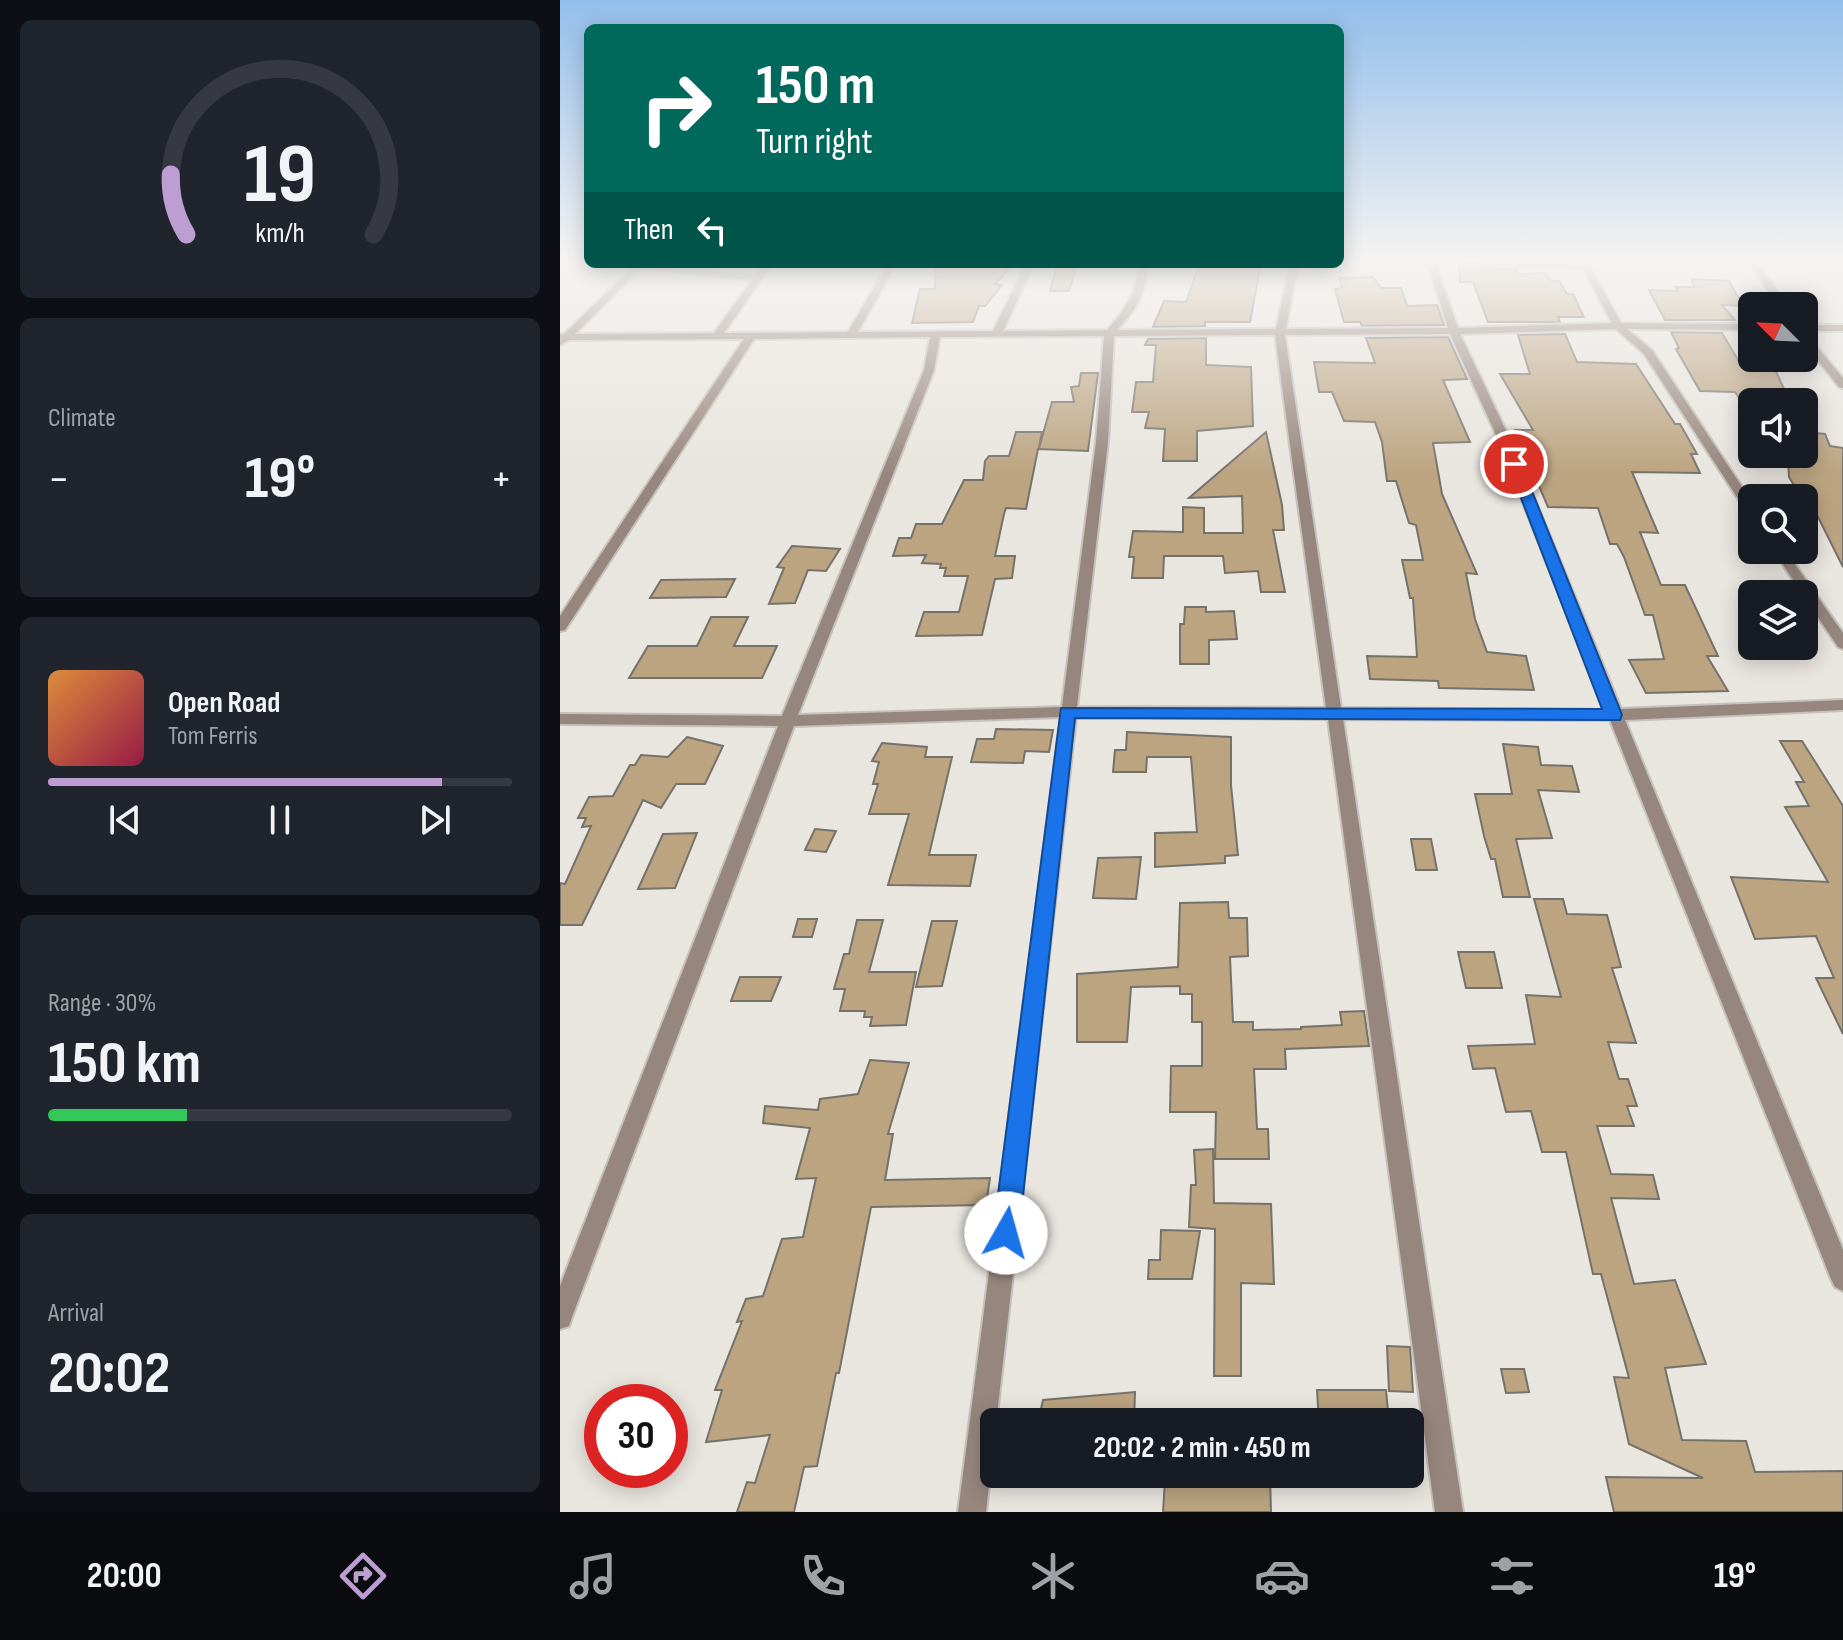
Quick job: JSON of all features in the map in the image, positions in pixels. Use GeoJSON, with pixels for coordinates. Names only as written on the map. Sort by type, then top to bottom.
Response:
{"type":"FeatureCollection","features":[{"type":"Feature","properties":{"kind":"street"},"geometry":{"type":"LineString","coordinates":[[717,336],[719,333]]}},
{"type":"Feature","properties":{"kind":"street"},"geometry":{"type":"LineString","coordinates":[[1280,333],[1449,1512]]}},
{"type":"Feature","properties":{"kind":"street"},"geometry":{"type":"LineString","coordinates":[[562,339],[1318,333]]}},
{"type":"Feature","properties":{"kind":"street"},"geometry":{"type":"LineString","coordinates":[[1455,333],[1503,437],[1843,1279]]}},
{"type":"Feature","properties":{"kind":"street"},"geometry":{"type":"LineString","coordinates":[[1626,333],[1648,352],[1738,490]]}},
{"type":"Feature","properties":{"kind":"street"},"geometry":{"type":"LineString","coordinates":[[560,1317],[788,721],[903,438],[929,370],[936,334]]}},
{"type":"Feature","properties":{"kind":"street"},"geometry":{"type":"LineString","coordinates":[[972,1512],[1102,442],[1109,334]]}},
{"type":"Feature","properties":{"kind":"street"},"geometry":{"type":"LineString","coordinates":[[560,627],[751,336]]}},
{"type":"Feature","properties":{"kind":"street"},"geometry":{"type":"LineString","coordinates":[[1818,354],[1843,385]]}},
{"type":"Feature","properties":{"kind":"street"},"geometry":{"type":"LineString","coordinates":[[1789,564],[1843,644]]}},
{"type":"Feature","properties":{"kind":"street"},"geometry":{"type":"LineString","coordinates":[[560,719],[788,721],[1067,712],[1613,715],[1843,705]]}},
{"type":"Feature","properties":{"kind":"building"},"geometry":{"type":"Polygon","coordinates":[[[1671,333],[1722,333],[1738,360],[1738,372],[1776,372],[1784,388],[1738,388],[1738,396],[1735,392],[1700,391],[1676,349],[1679,348],[1671,333]]]}},
{"type":"Feature","properties":{"kind":"building"},"geometry":{"type":"Polygon","coordinates":[[[1565,334],[1577,362],[1636,364],[1675,424],[1680,424],[1697,454],[1691,454],[1700,473],[1632,472],[1658,533],[1640,532],[1661,585],[1685,585],[1718,656],[1707,656],[1728,691],[1646,693],[1629,660],[1664,659],[1653,615],[1645,615],[1624,557],[1617,544],[1610,544],[1598,508],[1548,507],[1515,430],[1533,430],[1500,374],[1530,374],[1518,335],[1565,334]]]}},
{"type":"Feature","properties":{"kind":"building"},"geometry":{"type":"Polygon","coordinates":[[[1448,337],[1467,379],[1443,380],[1470,442],[1433,443],[1442,494],[1477,574],[1466,573],[1475,619],[1487,652],[1526,656],[1534,690],[1439,688],[1438,681],[1370,679],[1367,656],[1417,657],[1413,598],[1410,598],[1402,560],[1423,560],[1416,525],[1409,523],[1396,481],[1387,481],[1382,442],[1375,422],[1344,421],[1332,392],[1319,392],[1314,362],[1375,363],[1366,338],[1448,337]]]}},
{"type":"Feature","properties":{"kind":"building"},"geometry":{"type":"Polygon","coordinates":[[[1206,338],[1206,365],[1251,367],[1253,426],[1197,431],[1197,461],[1163,461],[1165,429],[1145,428],[1149,412],[1132,412],[1136,382],[1153,382],[1156,345],[1145,345],[1148,339],[1206,338]]]}},
{"type":"Feature","properties":{"kind":"building"},"geometry":{"type":"Polygon","coordinates":[[[1081,373],[1098,373],[1088,451],[1038,449],[1026,509],[1006,508],[1004,514],[995,556],[1015,556],[1012,578],[995,579],[982,635],[916,636],[924,612],[959,612],[968,576],[944,576],[946,568],[940,568],[941,564],[922,563],[926,555],[893,556],[899,538],[911,538],[916,524],[942,524],[964,480],[983,480],[985,461],[989,456],[1009,456],[1016,432],[1042,432],[1039,448],[1052,402],[1074,402],[1071,387],[1079,386],[1081,373]]]}},
{"type":"Feature","properties":{"kind":"building"},"geometry":{"type":"Polygon","coordinates":[[[1266,432],[1282,505],[1284,530],[1273,530],[1285,592],[1261,592],[1258,571],[1225,573],[1223,556],[1164,556],[1163,578],[1132,578],[1134,557],[1129,557],[1133,531],[1183,532],[1183,507],[1204,508],[1204,533],[1243,533],[1242,496],[1189,498],[1266,432]]]}},
{"type":"Feature","properties":{"kind":"building"},"geometry":{"type":"Polygon","coordinates":[[[1818,433],[1825,434],[1830,446],[1843,448],[1843,567],[1818,517],[1818,484],[1793,484],[1788,468],[1818,468],[1818,433]]]}},
{"type":"Feature","properties":{"kind":"building"},"geometry":{"type":"Polygon","coordinates":[[[792,546],[840,549],[826,571],[808,570],[795,603],[769,604],[784,568],[777,567],[792,546]]]}},
{"type":"Feature","properties":{"kind":"building"},"geometry":{"type":"Polygon","coordinates":[[[735,579],[726,597],[650,598],[661,580],[735,579]]]}},
{"type":"Feature","properties":{"kind":"building"},"geometry":{"type":"Polygon","coordinates":[[[1185,607],[1206,607],[1206,612],[1234,611],[1237,639],[1209,640],[1209,664],[1180,664],[1180,624],[1184,624],[1185,607]]]}},
{"type":"Feature","properties":{"kind":"building"},"geometry":{"type":"Polygon","coordinates":[[[711,617],[748,617],[734,646],[777,646],[762,678],[629,678],[648,646],[697,646],[711,617]]]}},
{"type":"Feature","properties":{"kind":"building"},"geometry":{"type":"Polygon","coordinates":[[[996,729],[1053,730],[1049,752],[1025,751],[1023,763],[971,762],[977,739],[994,739],[996,729]]]}},
{"type":"Feature","properties":{"kind":"building"},"geometry":{"type":"Polygon","coordinates":[[[1127,732],[1231,737],[1231,785],[1238,855],[1225,856],[1225,863],[1155,867],[1155,833],[1197,832],[1191,757],[1147,757],[1146,772],[1113,772],[1115,750],[1126,750],[1127,732]]]}},
{"type":"Feature","properties":{"kind":"building"},"geometry":{"type":"Polygon","coordinates":[[[687,737],[723,746],[705,784],[676,784],[661,808],[643,800],[582,925],[560,925],[560,883],[565,884],[591,826],[582,827],[586,818],[578,818],[589,797],[613,796],[630,765],[635,765],[641,755],[668,757],[687,737]]]}},
{"type":"Feature","properties":{"kind":"building"},"geometry":{"type":"Polygon","coordinates":[[[1780,741],[1802,741],[1843,806],[1843,1034],[1816,978],[1834,978],[1816,936],[1755,939],[1731,877],[1828,882],[1785,807],[1809,806],[1796,782],[1804,782],[1780,741]]]}},
{"type":"Feature","properties":{"kind":"building"},"geometry":{"type":"Polygon","coordinates":[[[882,743],[927,747],[925,757],[952,757],[929,855],[976,855],[970,886],[888,885],[909,814],[869,814],[878,784],[873,784],[879,762],[872,761],[882,743]]]}},
{"type":"Feature","properties":{"kind":"building"},"geometry":{"type":"Polygon","coordinates":[[[1503,744],[1538,747],[1541,765],[1572,766],[1579,792],[1538,790],[1552,838],[1516,839],[1530,897],[1503,897],[1475,794],[1512,794],[1503,744]]]}},
{"type":"Feature","properties":{"kind":"building"},"geometry":{"type":"Polygon","coordinates":[[[815,829],[836,831],[826,852],[805,850],[815,829]]]}},
{"type":"Feature","properties":{"kind":"building"},"geometry":{"type":"Polygon","coordinates":[[[697,833],[675,888],[638,889],[663,834],[697,833]]]}},
{"type":"Feature","properties":{"kind":"building"},"geometry":{"type":"Polygon","coordinates":[[[1411,839],[1431,839],[1437,870],[1416,870],[1411,839]]]}},
{"type":"Feature","properties":{"kind":"building"},"geometry":{"type":"Polygon","coordinates":[[[1141,857],[1136,899],[1093,898],[1098,858],[1141,857]]]}},
{"type":"Feature","properties":{"kind":"building"},"geometry":{"type":"Polygon","coordinates":[[[1534,899],[1563,899],[1567,914],[1607,915],[1621,967],[1612,968],[1636,1043],[1608,1042],[1619,1079],[1628,1079],[1637,1106],[1627,1106],[1634,1126],[1597,1126],[1611,1174],[1653,1175],[1659,1199],[1611,1198],[1634,1284],[1675,1280],[1706,1364],[1665,1368],[1682,1440],[1746,1441],[1755,1472],[1843,1471],[1843,1512],[1614,1512],[1606,1477],[1703,1478],[1629,1444],[1614,1377],[1629,1378],[1601,1274],[1593,1274],[1566,1152],[1542,1152],[1531,1111],[1506,1112],[1495,1068],[1473,1069],[1468,1046],[1535,1044],[1526,995],[1561,997],[1534,899]]]}},
{"type":"Feature","properties":{"kind":"building"},"geometry":{"type":"Polygon","coordinates":[[[1228,902],[1229,918],[1247,918],[1248,956],[1230,957],[1233,1022],[1253,1022],[1253,1030],[1301,1029],[1342,1025],[1340,1012],[1364,1011],[1369,1046],[1285,1049],[1286,1069],[1254,1069],[1257,1129],[1268,1129],[1269,1159],[1215,1159],[1216,1112],[1170,1112],[1171,1066],[1202,1066],[1202,1022],[1192,1022],[1192,994],[1180,994],[1180,986],[1131,987],[1127,1042],[1077,1042],[1077,974],[1178,967],[1180,903],[1228,902]]]}},
{"type":"Feature","properties":{"kind":"building"},"geometry":{"type":"Polygon","coordinates":[[[798,919],[817,919],[812,937],[793,937],[798,919]]]}},
{"type":"Feature","properties":{"kind":"building"},"geometry":{"type":"Polygon","coordinates":[[[857,920],[883,920],[869,972],[916,972],[906,1025],[870,1026],[872,1017],[864,1017],[865,1011],[840,1011],[845,989],[834,989],[844,954],[849,954],[857,920]]]}},
{"type":"Feature","properties":{"kind":"building"},"geometry":{"type":"Polygon","coordinates":[[[932,921],[957,921],[942,986],[916,987],[932,921]]]}},
{"type":"Feature","properties":{"kind":"building"},"geometry":{"type":"Polygon","coordinates":[[[1458,952],[1494,952],[1502,988],[1466,988],[1458,952]]]}},
{"type":"Feature","properties":{"kind":"building"},"geometry":{"type":"Polygon","coordinates":[[[740,977],[781,977],[771,1001],[731,1001],[740,977]]]}},
{"type":"Feature","properties":{"kind":"building"},"geometry":{"type":"Polygon","coordinates":[[[870,1060],[909,1063],[888,1134],[893,1134],[885,1180],[990,1178],[986,1205],[871,1207],[839,1373],[836,1373],[817,1466],[804,1467],[794,1512],[737,1512],[747,1482],[755,1483],[770,1435],[706,1442],[722,1390],[715,1390],[742,1321],[737,1322],[746,1299],[763,1296],[782,1239],[803,1237],[816,1178],[796,1179],[810,1128],[763,1123],[765,1106],[818,1110],[820,1099],[858,1094],[870,1060]]]}},
{"type":"Feature","properties":{"kind":"building"},"geometry":{"type":"Polygon","coordinates":[[[1213,1149],[1214,1203],[1271,1204],[1274,1284],[1241,1283],[1241,1376],[1214,1376],[1215,1229],[1189,1227],[1191,1185],[1196,1185],[1194,1150],[1213,1149]]]}},
{"type":"Feature","properties":{"kind":"building"},"geometry":{"type":"Polygon","coordinates":[[[1161,1230],[1200,1231],[1192,1279],[1148,1279],[1149,1260],[1160,1260],[1161,1230]]]}},
{"type":"Feature","properties":{"kind":"building"},"geometry":{"type":"Polygon","coordinates":[[[1387,1346],[1410,1347],[1413,1392],[1389,1391],[1387,1346]]]}},
{"type":"Feature","properties":{"kind":"building"},"geometry":{"type":"Polygon","coordinates":[[[1501,1369],[1524,1369],[1529,1392],[1506,1393],[1501,1369]]]}},
{"type":"Feature","properties":{"kind":"building"},"geometry":{"type":"Polygon","coordinates":[[[1317,1390],[1386,1390],[1388,1408],[1318,1408],[1317,1390]]]}},
{"type":"Feature","properties":{"kind":"building"},"geometry":{"type":"Polygon","coordinates":[[[1135,1392],[1134,1408],[1041,1408],[1043,1400],[1135,1392]]]}},
{"type":"Feature","properties":{"kind":"building"},"geometry":{"type":"Polygon","coordinates":[[[1164,1488],[1270,1488],[1271,1512],[1163,1512],[1164,1488]]]}},
{"type":"Feature","properties":{"kind":"route"},"geometry":{"type":"LineString","coordinates":[[1006,1233],[1067,712],[1613,715],[1514,464]]}}]}
